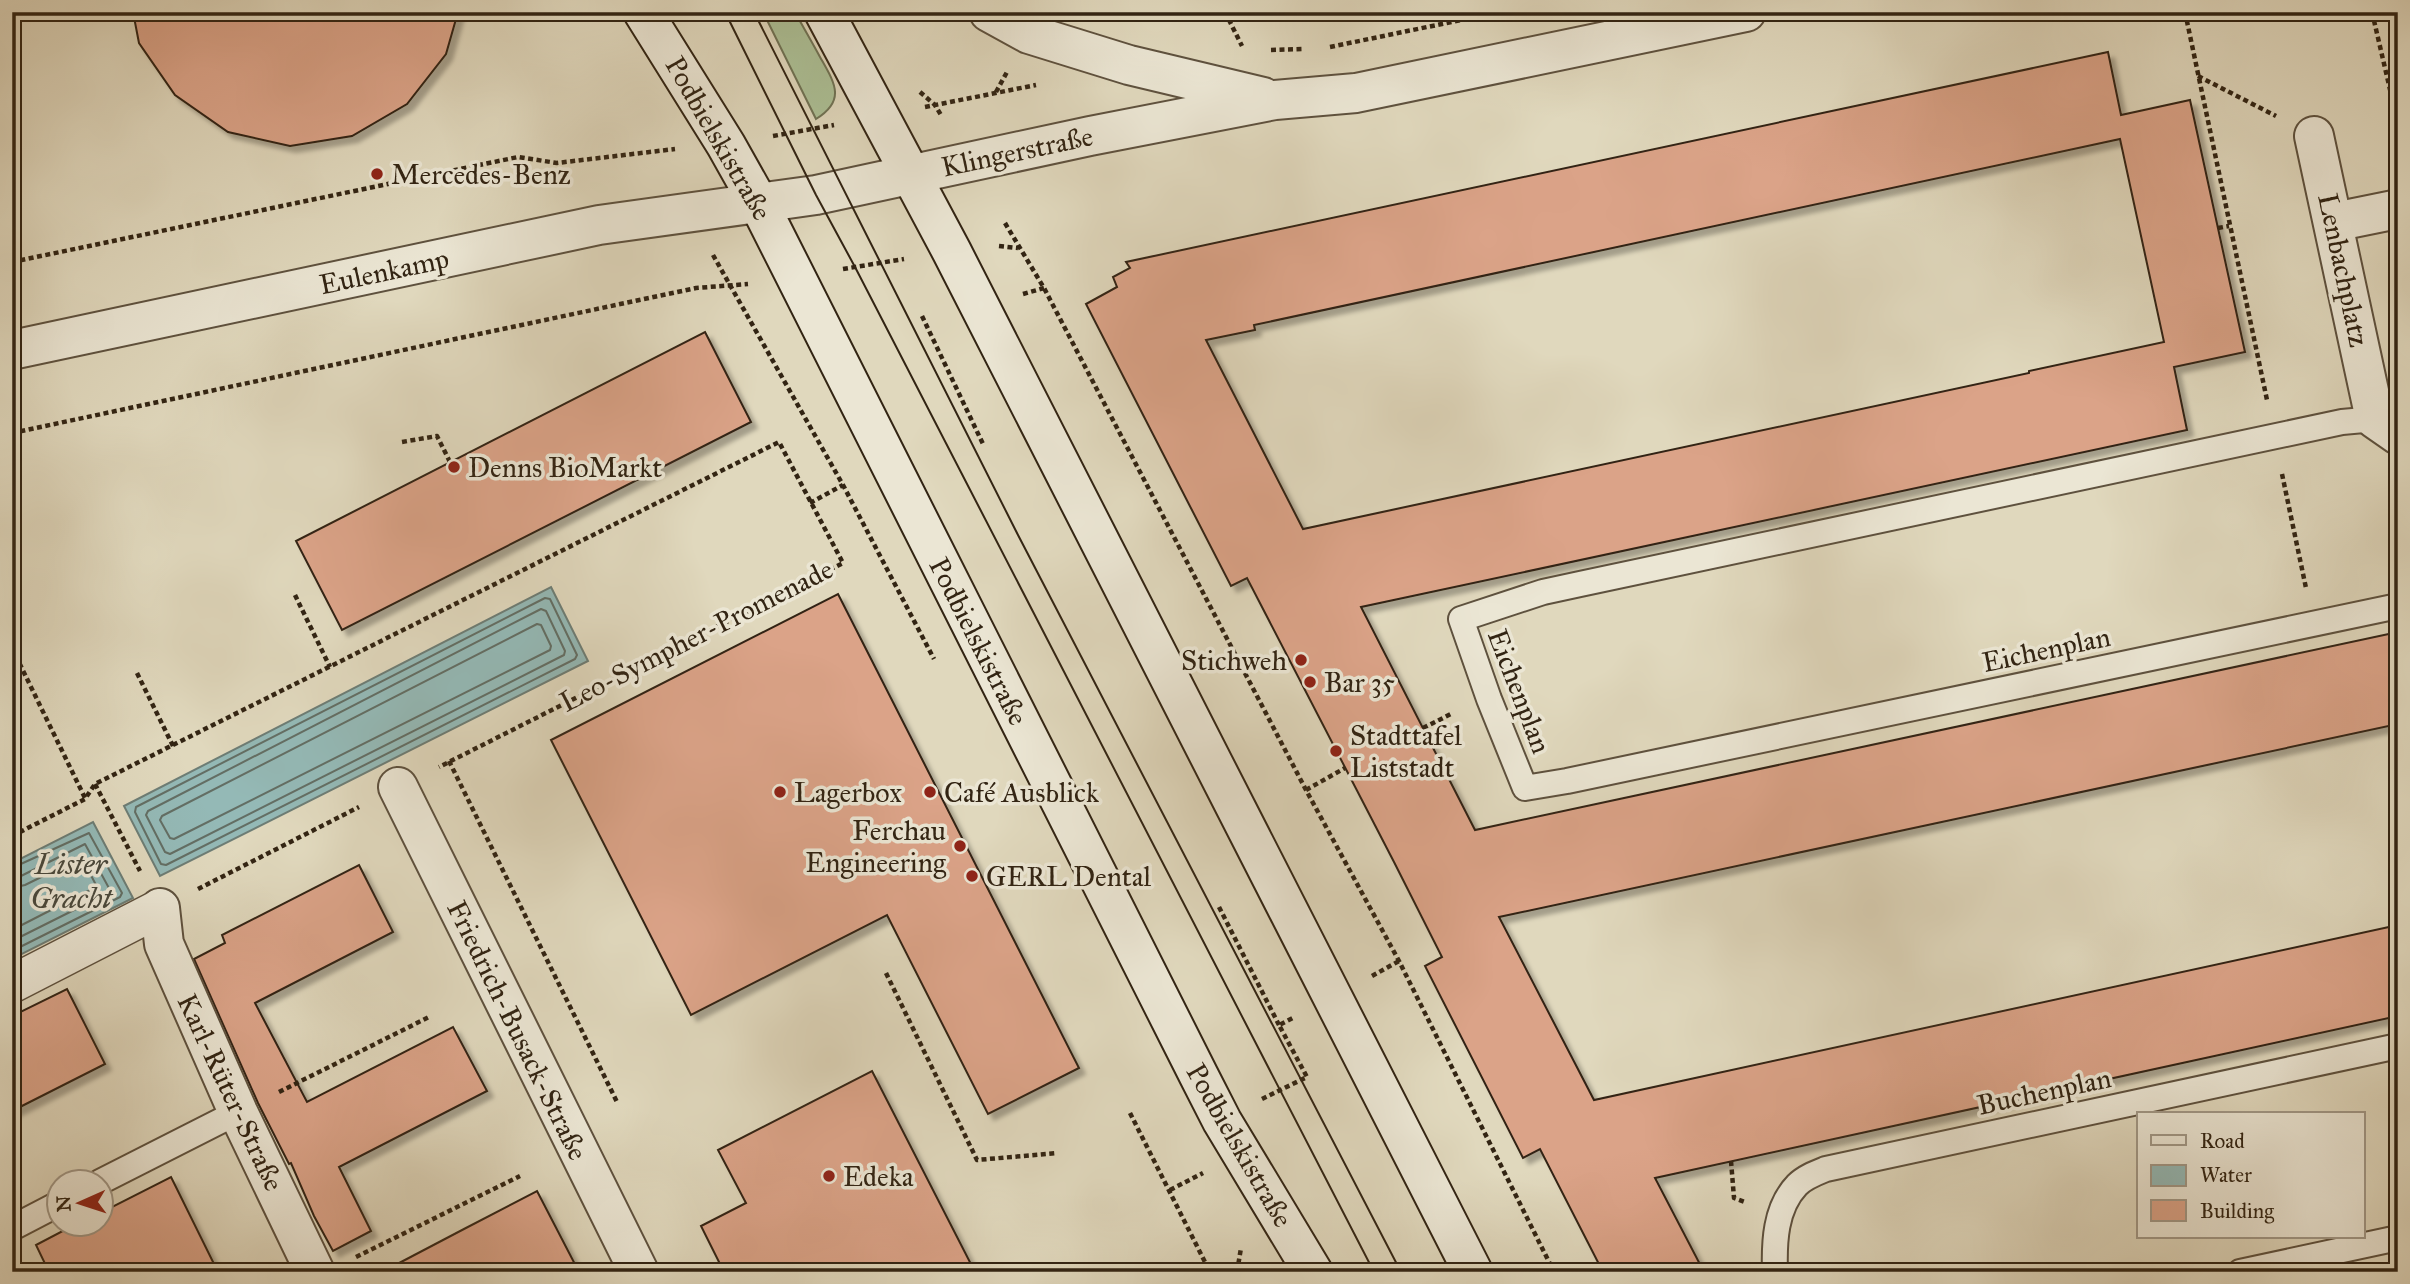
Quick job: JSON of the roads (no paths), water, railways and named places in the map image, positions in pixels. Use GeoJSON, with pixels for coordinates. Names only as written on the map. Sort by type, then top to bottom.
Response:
{"type":"FeatureCollection","features":[{"type":"Feature","properties":{"kind":"street","name":"Podbielskistraße"},"geometry":{"type":"LineString","coordinates":[[643,12],[726,145],[758,202],[1222,1121],[1313,1272]]}},
{"type":"Feature","properties":{"kind":"street"},"geometry":{"type":"LineString","coordinates":[[824,12],[952,252],[1473,1272]]}},
{"type":"Feature","properties":{"kind":"street","name":"Klingerstraße"},"geometry":{"type":"LineString","coordinates":[[989,12],[1029,34],[1116,61],[1275,100]]}},
{"type":"Feature","properties":{"kind":"street","name":"Klingerstraße"},"geometry":{"type":"LineString","coordinates":[[758,202],[816,195],[1090,136],[1275,100],[1356,93],[1746,12]]}},
{"type":"Feature","properties":{"kind":"street","name":"Lenbachplatz"},"geometry":{"type":"LineString","coordinates":[[2314,136],[2387,427]]}},
{"type":"Feature","properties":{"kind":"street","name":"Eulenkamp"},"geometry":{"type":"LineString","coordinates":[[12,350],[599,225],[758,202]]}},
{"type":"Feature","properties":{"kind":"street"},"geometry":{"type":"LineString","coordinates":[[2334,222],[2398,209]]}},
{"type":"Feature","properties":{"kind":"street","name":"Friedrich-Busack-Straße"},"geometry":{"type":"LineString","coordinates":[[398,787],[639,1272]]}},
{"type":"Feature","properties":{"kind":"street"},"geometry":{"type":"LineString","coordinates":[[12,984],[160,908]]}},
{"type":"Feature","properties":{"kind":"street","name":"Karl-Rüter-Straße"},"geometry":{"type":"LineString","coordinates":[[160,908],[164,944],[237,1112],[315,1272]]}},
{"type":"Feature","properties":{"kind":"lane","name":"Eichenplan"},"geometry":{"type":"LineString","coordinates":[[2387,427],[2342,422],[2274,436],[1543,592],[1461,618],[1489,699],[1525,788],[2398,606]]}},
{"type":"Feature","properties":{"kind":"lane","name":"Buchenplan"},"geometry":{"type":"LineString","coordinates":[[1775,1272],[1776,1227],[1787,1202],[1796,1186],[1826,1168],[2398,1046]]}},
{"type":"Feature","properties":{"kind":"lane"},"geometry":{"type":"LineString","coordinates":[[116,1174],[237,1112]]}},
{"type":"Feature","properties":{"kind":"lane"},"geometry":{"type":"LineString","coordinates":[[12,1227],[46,1210]]}},
{"type":"Feature","properties":{"kind":"lane"},"geometry":{"type":"LineString","coordinates":[[2240,1272],[2398,1238]]}},
{"type":"Feature","properties":{"kind":"water"},"geometry":{"type":"Polygon","coordinates":[[[551,587],[588,661],[160,876],[124,806],[551,587]]]}},
{"type":"Feature","properties":{"kind":"water","name":"Lister Gracht"},"geometry":{"type":"Polygon","coordinates":[[[93,822],[133,898],[12,959],[12,863],[93,822]]]}},
{"type":"Feature","properties":{"kind":"tram line"},"geometry":{"type":"LineString","coordinates":[[725,12],[816,195],[1374,1272]]}},
{"type":"Feature","properties":{"kind":"tram line"},"geometry":{"type":"LineString","coordinates":[[754,12],[1018,535],[1401,1272]]}},
{"type":"Feature","properties":{"kind":"place","name":"Mercedes-Benz"},"geometry":{"type":"Point","coordinates":[377,174]}},
{"type":"Feature","properties":{"kind":"place","name":"Denns BioMarkt"},"geometry":{"type":"Point","coordinates":[454,467]}},
{"type":"Feature","properties":{"kind":"place","name":"Stichweh"},"geometry":{"type":"Point","coordinates":[1301,660]}},
{"type":"Feature","properties":{"kind":"place","name":"Bar 35"},"geometry":{"type":"Point","coordinates":[1310,682]}},
{"type":"Feature","properties":{"kind":"place","name":"Stadttafel Liststadt"},"geometry":{"type":"Point","coordinates":[1336,751]}},
{"type":"Feature","properties":{"kind":"place","name":"Lagerbox"},"geometry":{"type":"Point","coordinates":[780,792]}},
{"type":"Feature","properties":{"kind":"place","name":"Café Ausblick"},"geometry":{"type":"Point","coordinates":[930,792]}},
{"type":"Feature","properties":{"kind":"place","name":"Ferchau Engineering"},"geometry":{"type":"Point","coordinates":[960,846]}},
{"type":"Feature","properties":{"kind":"place","name":"GERL Dental"},"geometry":{"type":"Point","coordinates":[972,876]}},
{"type":"Feature","properties":{"kind":"place","name":"Edeka"},"geometry":{"type":"Point","coordinates":[829,1176]}}]}
